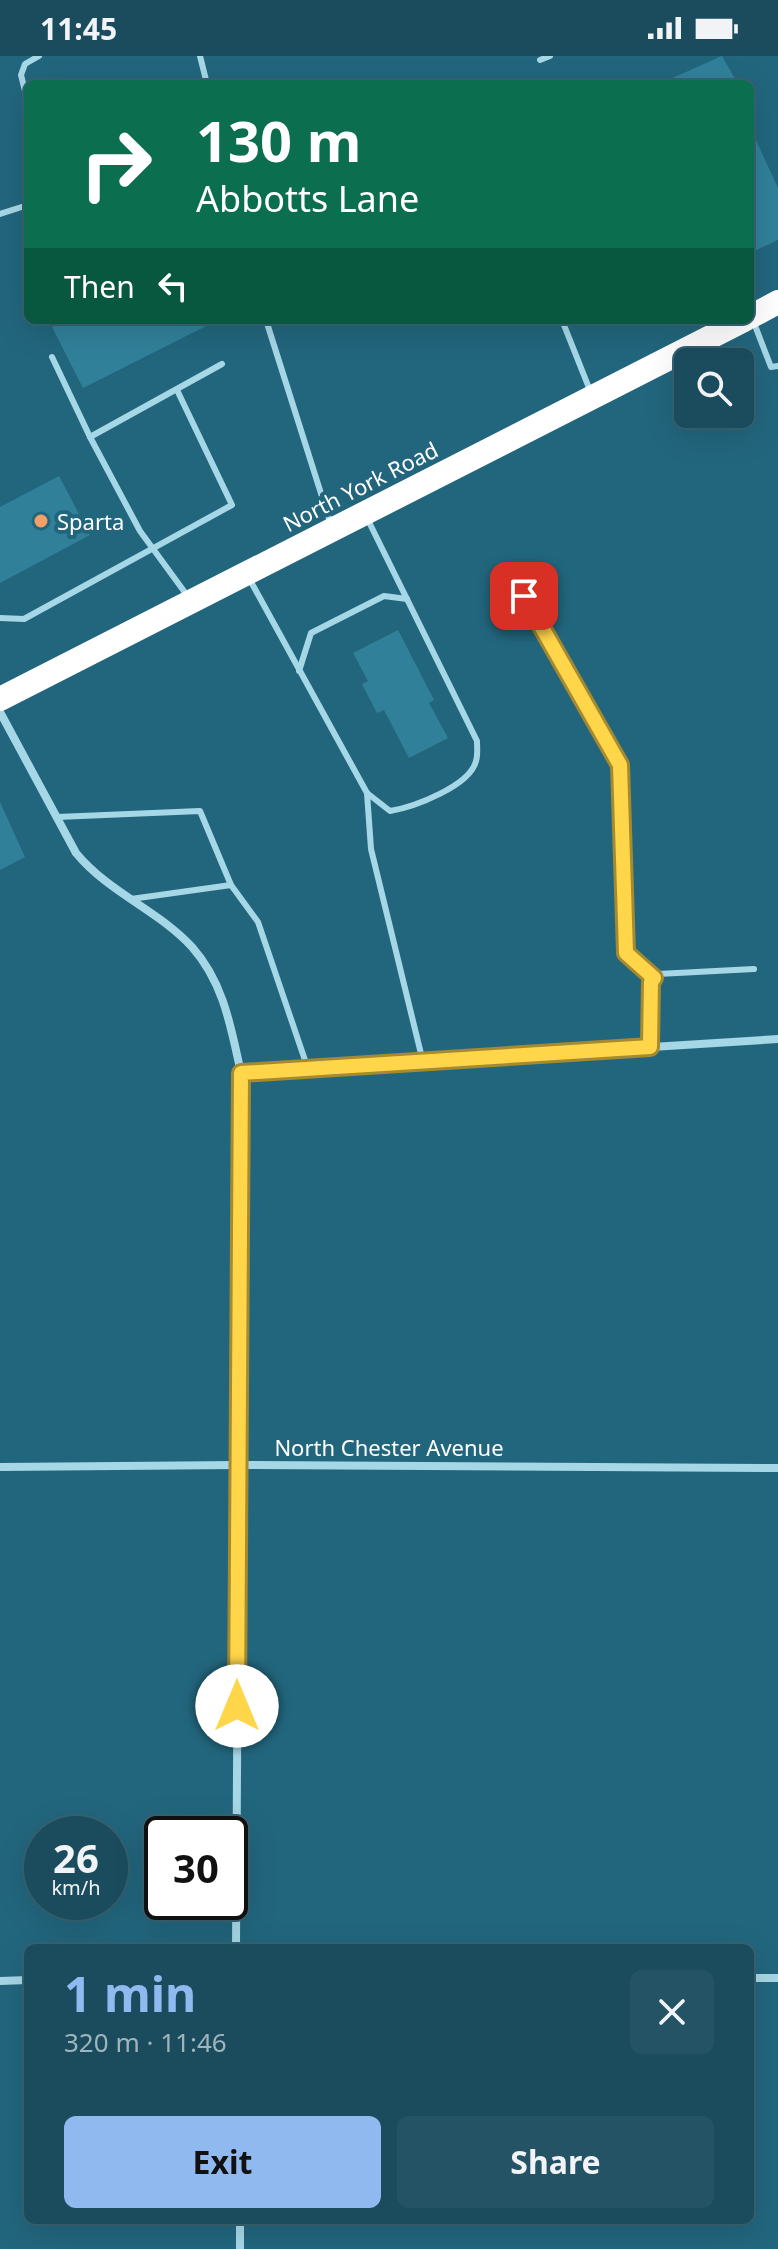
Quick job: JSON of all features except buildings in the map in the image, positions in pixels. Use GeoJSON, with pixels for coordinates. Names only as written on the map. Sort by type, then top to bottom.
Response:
{"type":"FeatureCollection","features":[{"type":"Feature","properties":{"kind":"highway","name":"North York Road"},"geometry":{"type":"LineString","coordinates":[[754,315],[778,302]]}},
{"type":"Feature","properties":{"kind":"highway","name":"North York Road"},"geometry":{"type":"LineString","coordinates":[[0,699],[736,324]]}},
{"type":"Feature","properties":{"kind":"street"},"geometry":{"type":"LineString","coordinates":[[0,712],[76,853],[93,873],[190,945],[203,962],[228,1012],[241,1073],[236,1944]]}},
{"type":"Feature","properties":{"kind":"street"},"geometry":{"type":"LineString","coordinates":[[241,1073],[778,1039]]}},
{"type":"Feature","properties":{"kind":"street","name":"North Chester Avenue"},"geometry":{"type":"LineString","coordinates":[[0,1467],[778,1468]]}},
{"type":"Feature","properties":{"kind":"street"},"geometry":{"type":"LineString","coordinates":[[754,1978],[778,1978]]}},
{"type":"Feature","properties":{"kind":"street"},"geometry":{"type":"LineString","coordinates":[[0,1981],[24,1980]]}},
{"type":"Feature","properties":{"kind":"street"},"geometry":{"type":"LineString","coordinates":[[240,2224],[240,2249]]}},
{"type":"Feature","properties":{"kind":"lane"},"geometry":{"type":"LineString","coordinates":[[24,87],[21,75],[25,64],[39,56]]}},
{"type":"Feature","properties":{"kind":"lane"},"geometry":{"type":"LineString","coordinates":[[200,56],[205,80]]}},
{"type":"Feature","properties":{"kind":"lane"},"geometry":{"type":"LineString","coordinates":[[540,60],[550,56]]}},
{"type":"Feature","properties":{"kind":"lane"},"geometry":{"type":"LineString","coordinates":[[0,214],[24,206]]}},
{"type":"Feature","properties":{"kind":"lane"},"geometry":{"type":"LineString","coordinates":[[267,324],[333,529]]}},
{"type":"Feature","properties":{"kind":"lane"},"geometry":{"type":"LineString","coordinates":[[564,324],[592,396]]}},
{"type":"Feature","properties":{"kind":"lane"},"geometry":{"type":"LineString","coordinates":[[751,324],[771,367],[778,366]]}},
{"type":"Feature","properties":{"kind":"lane"},"geometry":{"type":"LineString","coordinates":[[52,357],[140,531],[191,601]]}},
{"type":"Feature","properties":{"kind":"lane"},"geometry":{"type":"LineString","coordinates":[[90,437],[222,364]]}},
{"type":"Feature","properties":{"kind":"lane"},"geometry":{"type":"LineString","coordinates":[[0,618],[24,619],[232,505],[177,390]]}},
{"type":"Feature","properties":{"kind":"lane"},"geometry":{"type":"LineString","coordinates":[[247,573],[367,793],[390,811],[412,808],[465,778],[476,762],[477,741],[364,513]]}},
{"type":"Feature","properties":{"kind":"lane"},"geometry":{"type":"LineString","coordinates":[[299,671],[311,633],[384,596],[407,599]]}},
{"type":"Feature","properties":{"kind":"lane"},"geometry":{"type":"LineString","coordinates":[[524,596],[620,765],[626,953],[654,978]]}},
{"type":"Feature","properties":{"kind":"lane"},"geometry":{"type":"LineString","coordinates":[[367,793],[371,849],[423,1062]]}},
{"type":"Feature","properties":{"kind":"lane"},"geometry":{"type":"LineString","coordinates":[[57,817],[200,811],[231,885],[258,922],[308,1069]]}},
{"type":"Feature","properties":{"kind":"lane"},"geometry":{"type":"LineString","coordinates":[[129,899],[231,885]]}},
{"type":"Feature","properties":{"kind":"lane"},"geometry":{"type":"LineString","coordinates":[[650,1047],[651,982],[658,974],[754,969]]}},
{"type":"Feature","properties":{"kind":"place","name":"Sparta"},"geometry":{"type":"Point","coordinates":[41,521]}},
{"type":"Feature","properties":{"kind":"route"},"geometry":{"type":"LineString","coordinates":[[237,1706],[241,1073],[650,1047],[651,982],[654,978],[626,953],[620,765],[524,596]]}}]}
